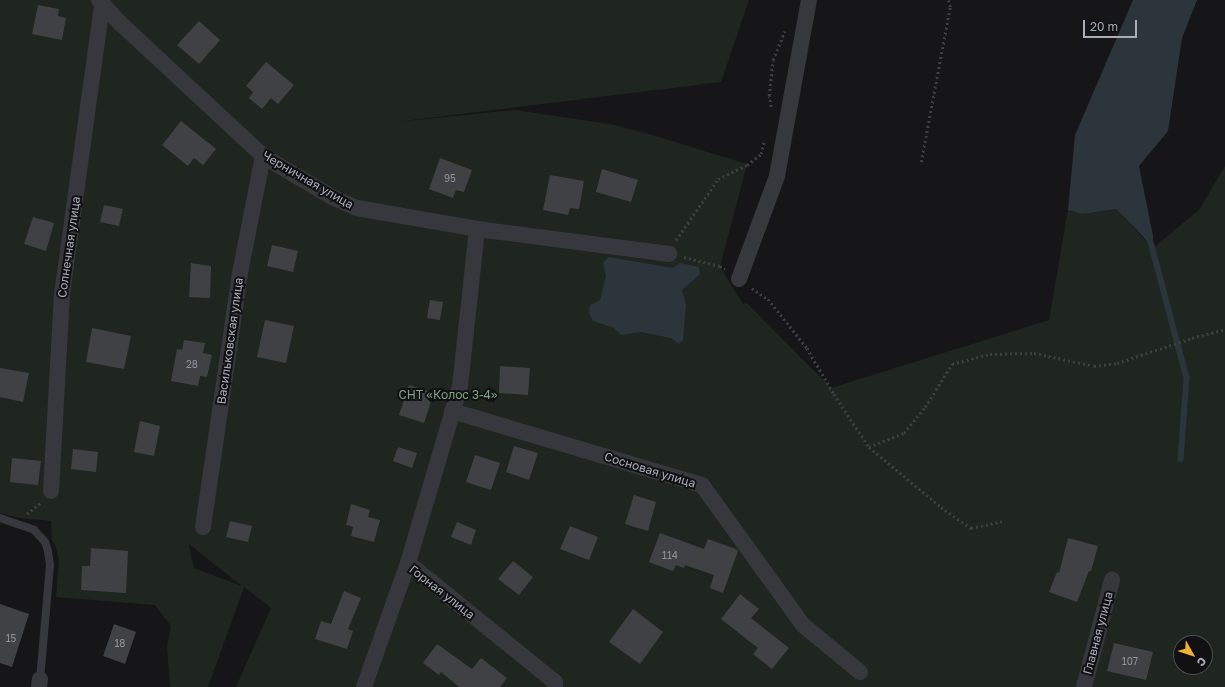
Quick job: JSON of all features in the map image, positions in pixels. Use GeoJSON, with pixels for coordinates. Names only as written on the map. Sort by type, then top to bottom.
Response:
{"type":"FeatureCollection","features":[{"type":"Feature","properties":{"kind":"street"},"geometry":{"type":"LineString","coordinates":[[739,279],[777,176],[809,0]]}},
{"type":"Feature","properties":{"kind":"street","name":"Черничная улица"},"geometry":{"type":"LineString","coordinates":[[101,2],[263,156],[332,197],[357,208],[477,229],[672,249]]}},
{"type":"Feature","properties":{"kind":"street","name":"Солнечная улица"},"geometry":{"type":"LineString","coordinates":[[52,491],[62,294],[101,2]]}},
{"type":"Feature","properties":{"kind":"street","name":"Васильковская улица"},"geometry":{"type":"LineString","coordinates":[[203,527],[240,273],[263,156]]}},
{"type":"Feature","properties":{"kind":"street"},"geometry":{"type":"LineString","coordinates":[[408,563],[460,386],[477,229]]}},
{"type":"Feature","properties":{"kind":"street","name":"Сосновая улица"},"geometry":{"type":"LineString","coordinates":[[452,411],[702,485],[803,625],[860,672]]}},
{"type":"Feature","properties":{"kind":"street","name":"Горная улица"},"geometry":{"type":"LineString","coordinates":[[364,687],[408,563],[554,682],[555,687]]}},
{"type":"Feature","properties":{"kind":"street","name":"Главная улица"},"geometry":{"type":"LineString","coordinates":[[1084,687],[1112,580]]}},
{"type":"Feature","properties":{"kind":"lane"},"geometry":{"type":"LineString","coordinates":[[0,518],[34,530],[45,542],[50,565],[40,683]]}},
{"type":"Feature","properties":{"kind":"path"},"geometry":{"type":"LineString","coordinates":[[921,162],[950,7],[948,0]]}},
{"type":"Feature","properties":{"kind":"path"},"geometry":{"type":"LineString","coordinates":[[772,113],[769,96],[773,60],[786,29]]}},
{"type":"Feature","properties":{"kind":"path"},"geometry":{"type":"LineString","coordinates":[[766,134],[761,154],[747,165],[718,179],[672,249],[720,266],[768,299],[807,348],[834,394],[869,446],[941,508],[971,528],[1003,521]]}},
{"type":"Feature","properties":{"kind":"path"},"geometry":{"type":"LineString","coordinates":[[869,446],[904,432],[924,407],[952,364],[990,354],[1034,353],[1094,366],[1117,362],[1225,329]]}},
{"type":"Feature","properties":{"kind":"path"},"geometry":{"type":"LineString","coordinates":[[26,526],[27,514],[52,491]]}},
{"type":"Feature","properties":{"kind":"green space","name":"СНТ «Колос 3-4»"},"geometry":{"type":"Polygon","coordinates":[[[0,0],[749,0],[721,82],[395,122],[515,110],[610,124],[649,134],[747,164],[720,267],[743,304],[747,303],[831,388],[1049,320],[1068,210],[1082,214],[1116,209],[1153,248],[1199,210],[1225,166],[1225,687],[236,687],[271,608],[244,587],[208,687],[170,687],[167,647],[171,626],[155,605],[56,597],[59,561],[57,550],[52,540],[51,521],[19,518],[0,513],[0,0]],[[190,545],[194,568],[242,586],[190,545]]]}},
{"type":"Feature","properties":{"kind":"shaded area"},"geometry":{"type":"Polygon","coordinates":[[[1133,0],[1197,0],[1182,38],[1168,131],[1139,166],[1153,236],[1153,248],[1116,209],[1082,214],[1068,210],[1075,135],[1133,0]]]}},
{"type":"Feature","properties":{"kind":"shaded area"},"geometry":{"type":"Polygon","coordinates":[[[609,257],[673,268],[680,263],[699,267],[700,274],[682,290],[686,305],[683,340],[679,344],[671,338],[641,332],[621,335],[614,328],[593,321],[589,313],[590,305],[600,300],[606,276],[603,263],[609,257]]]}},
{"type":"Feature","properties":{"kind":"building"},"geometry":{"type":"Polygon","coordinates":[[[38,5],[59,9],[58,16],[66,18],[62,40],[32,34],[38,5]]]}},
{"type":"Feature","properties":{"kind":"building"},"geometry":{"type":"Polygon","coordinates":[[[199,21],[220,40],[199,64],[177,45],[199,21]]]}},
{"type":"Feature","properties":{"kind":"building"},"geometry":{"type":"Polygon","coordinates":[[[266,62],[294,85],[278,104],[271,98],[262,109],[249,98],[253,92],[246,86],[266,62]]]}},
{"type":"Feature","properties":{"kind":"building"},"geometry":{"type":"Polygon","coordinates":[[[181,121],[216,149],[203,165],[194,158],[188,166],[162,145],[181,121]]]}},
{"type":"Feature","properties":{"kind":"building"},"geometry":{"type":"Polygon","coordinates":[[[440,158],[472,170],[464,192],[456,190],[453,198],[429,189],[440,158]]]}},
{"type":"Feature","properties":{"kind":"building"},"geometry":{"type":"Polygon","coordinates":[[[602,169],[638,180],[631,202],[596,192],[602,169]]]}},
{"type":"Feature","properties":{"kind":"building"},"geometry":{"type":"Polygon","coordinates":[[[550,175],[584,181],[579,209],[570,208],[568,215],[543,210],[550,175]]]}},
{"type":"Feature","properties":{"kind":"building"},"geometry":{"type":"Polygon","coordinates":[[[104,205],[123,209],[119,226],[100,222],[104,205]]]}},
{"type":"Feature","properties":{"kind":"building"},"geometry":{"type":"Polygon","coordinates":[[[33,217],[54,223],[46,251],[24,244],[33,217]]]}},
{"type":"Feature","properties":{"kind":"building"},"geometry":{"type":"Polygon","coordinates":[[[272,245],[298,251],[293,272],[267,266],[272,245]]]}},
{"type":"Feature","properties":{"kind":"building"},"geometry":{"type":"Polygon","coordinates":[[[191,263],[211,266],[210,298],[189,297],[191,263]]]}},
{"type":"Feature","properties":{"kind":"building"},"geometry":{"type":"Polygon","coordinates":[[[430,300],[443,302],[440,320],[427,318],[430,300]]]}},
{"type":"Feature","properties":{"kind":"building"},"geometry":{"type":"Polygon","coordinates":[[[265,320],[294,326],[286,363],[257,357],[265,320]]]}},
{"type":"Feature","properties":{"kind":"building"},"geometry":{"type":"Polygon","coordinates":[[[92,328],[131,336],[124,369],[86,362],[92,328]]]}},
{"type":"Feature","properties":{"kind":"building"},"geometry":{"type":"Polygon","coordinates":[[[184,340],[205,343],[203,353],[212,355],[207,377],[200,376],[198,386],[171,381],[177,349],[182,350],[184,340]]]}},
{"type":"Feature","properties":{"kind":"building"},"geometry":{"type":"Polygon","coordinates":[[[500,366],[530,368],[528,395],[499,393],[500,366]]]}},
{"type":"Feature","properties":{"kind":"building"},"geometry":{"type":"Polygon","coordinates":[[[0,368],[29,373],[23,402],[0,397],[0,368]]]}},
{"type":"Feature","properties":{"kind":"building"},"geometry":{"type":"Polygon","coordinates":[[[409,385],[434,393],[424,423],[399,415],[409,385]]]}},
{"type":"Feature","properties":{"kind":"building"},"geometry":{"type":"Polygon","coordinates":[[[140,421],[160,426],[154,456],[134,452],[140,421]]]}},
{"type":"Feature","properties":{"kind":"building"},"geometry":{"type":"Polygon","coordinates":[[[514,446],[538,453],[529,480],[506,472],[514,446]]]}},
{"type":"Feature","properties":{"kind":"building"},"geometry":{"type":"Polygon","coordinates":[[[398,447],[417,453],[412,468],[393,461],[398,447]]]}},
{"type":"Feature","properties":{"kind":"building"},"geometry":{"type":"Polygon","coordinates":[[[73,449],[98,452],[96,472],[71,469],[73,449]]]}},
{"type":"Feature","properties":{"kind":"building"},"geometry":{"type":"Polygon","coordinates":[[[475,455],[500,463],[491,490],[466,482],[475,455]]]}},
{"type":"Feature","properties":{"kind":"building"},"geometry":{"type":"Polygon","coordinates":[[[12,458],[41,461],[38,485],[10,482],[12,458]]]}},
{"type":"Feature","properties":{"kind":"building"},"geometry":{"type":"Polygon","coordinates":[[[634,495],[656,502],[648,531],[625,524],[634,495]]]}},
{"type":"Feature","properties":{"kind":"building"},"geometry":{"type":"Polygon","coordinates":[[[351,504],[370,510],[368,517],[380,520],[374,542],[351,536],[353,527],[346,525],[351,504]]]}},
{"type":"Feature","properties":{"kind":"building"},"geometry":{"type":"Polygon","coordinates":[[[230,521],[252,526],[248,542],[226,537],[230,521]]]}},
{"type":"Feature","properties":{"kind":"building"},"geometry":{"type":"Polygon","coordinates":[[[457,522],[476,530],[471,545],[451,537],[457,522]]]}},
{"type":"Feature","properties":{"kind":"building"},"geometry":{"type":"Polygon","coordinates":[[[570,526],[598,537],[589,560],[560,549],[570,526]]]}},
{"type":"Feature","properties":{"kind":"building"},"geometry":{"type":"Polygon","coordinates":[[[660,533],[704,549],[708,539],[736,549],[738,551],[723,593],[710,588],[714,575],[685,565],[684,568],[676,565],[673,571],[649,562],[660,533]]]}},
{"type":"Feature","properties":{"kind":"building"},"geometry":{"type":"Polygon","coordinates":[[[1068,538],[1098,546],[1091,571],[1089,571],[1077,602],[1049,592],[1057,572],[1059,573],[1068,538]]]}},
{"type":"Feature","properties":{"kind":"building"},"geometry":{"type":"Polygon","coordinates":[[[91,548],[128,551],[126,593],[81,590],[82,566],[90,566],[91,548]]]}},
{"type":"Feature","properties":{"kind":"building"},"geometry":{"type":"Polygon","coordinates":[[[513,561],[533,577],[519,595],[498,579],[513,561]]]}},
{"type":"Feature","properties":{"kind":"building"},"geometry":{"type":"Polygon","coordinates":[[[344,591],[361,598],[348,629],[353,631],[347,649],[315,639],[321,621],[331,624],[344,591]]]}},
{"type":"Feature","properties":{"kind":"building"},"geometry":{"type":"Polygon","coordinates":[[[740,594],[759,609],[751,618],[789,648],[772,669],[753,654],[758,648],[721,619],[740,594]]]}},
{"type":"Feature","properties":{"kind":"building"},"geometry":{"type":"Polygon","coordinates":[[[0,604],[29,614],[12,667],[0,663],[0,604]]]}},
{"type":"Feature","properties":{"kind":"building"},"geometry":{"type":"Polygon","coordinates":[[[633,609],[663,632],[640,664],[609,642],[633,609]]]}},
{"type":"Feature","properties":{"kind":"building"},"geometry":{"type":"Polygon","coordinates":[[[114,624],[136,632],[125,664],[103,656],[114,624]]]}},
{"type":"Feature","properties":{"kind":"building"},"geometry":{"type":"Polygon","coordinates":[[[1114,643],[1153,652],[1146,680],[1107,671],[1114,643]]]}},
{"type":"Feature","properties":{"kind":"building"},"geometry":{"type":"Polygon","coordinates":[[[437,644],[472,669],[481,658],[507,678],[500,687],[459,687],[441,672],[439,675],[423,663],[437,644]]]}},
{"type":"Feature","properties":{"kind":"waterway"},"geometry":{"type":"LineString","coordinates":[[1151,242],[1187,378],[1181,459]]}}]}
